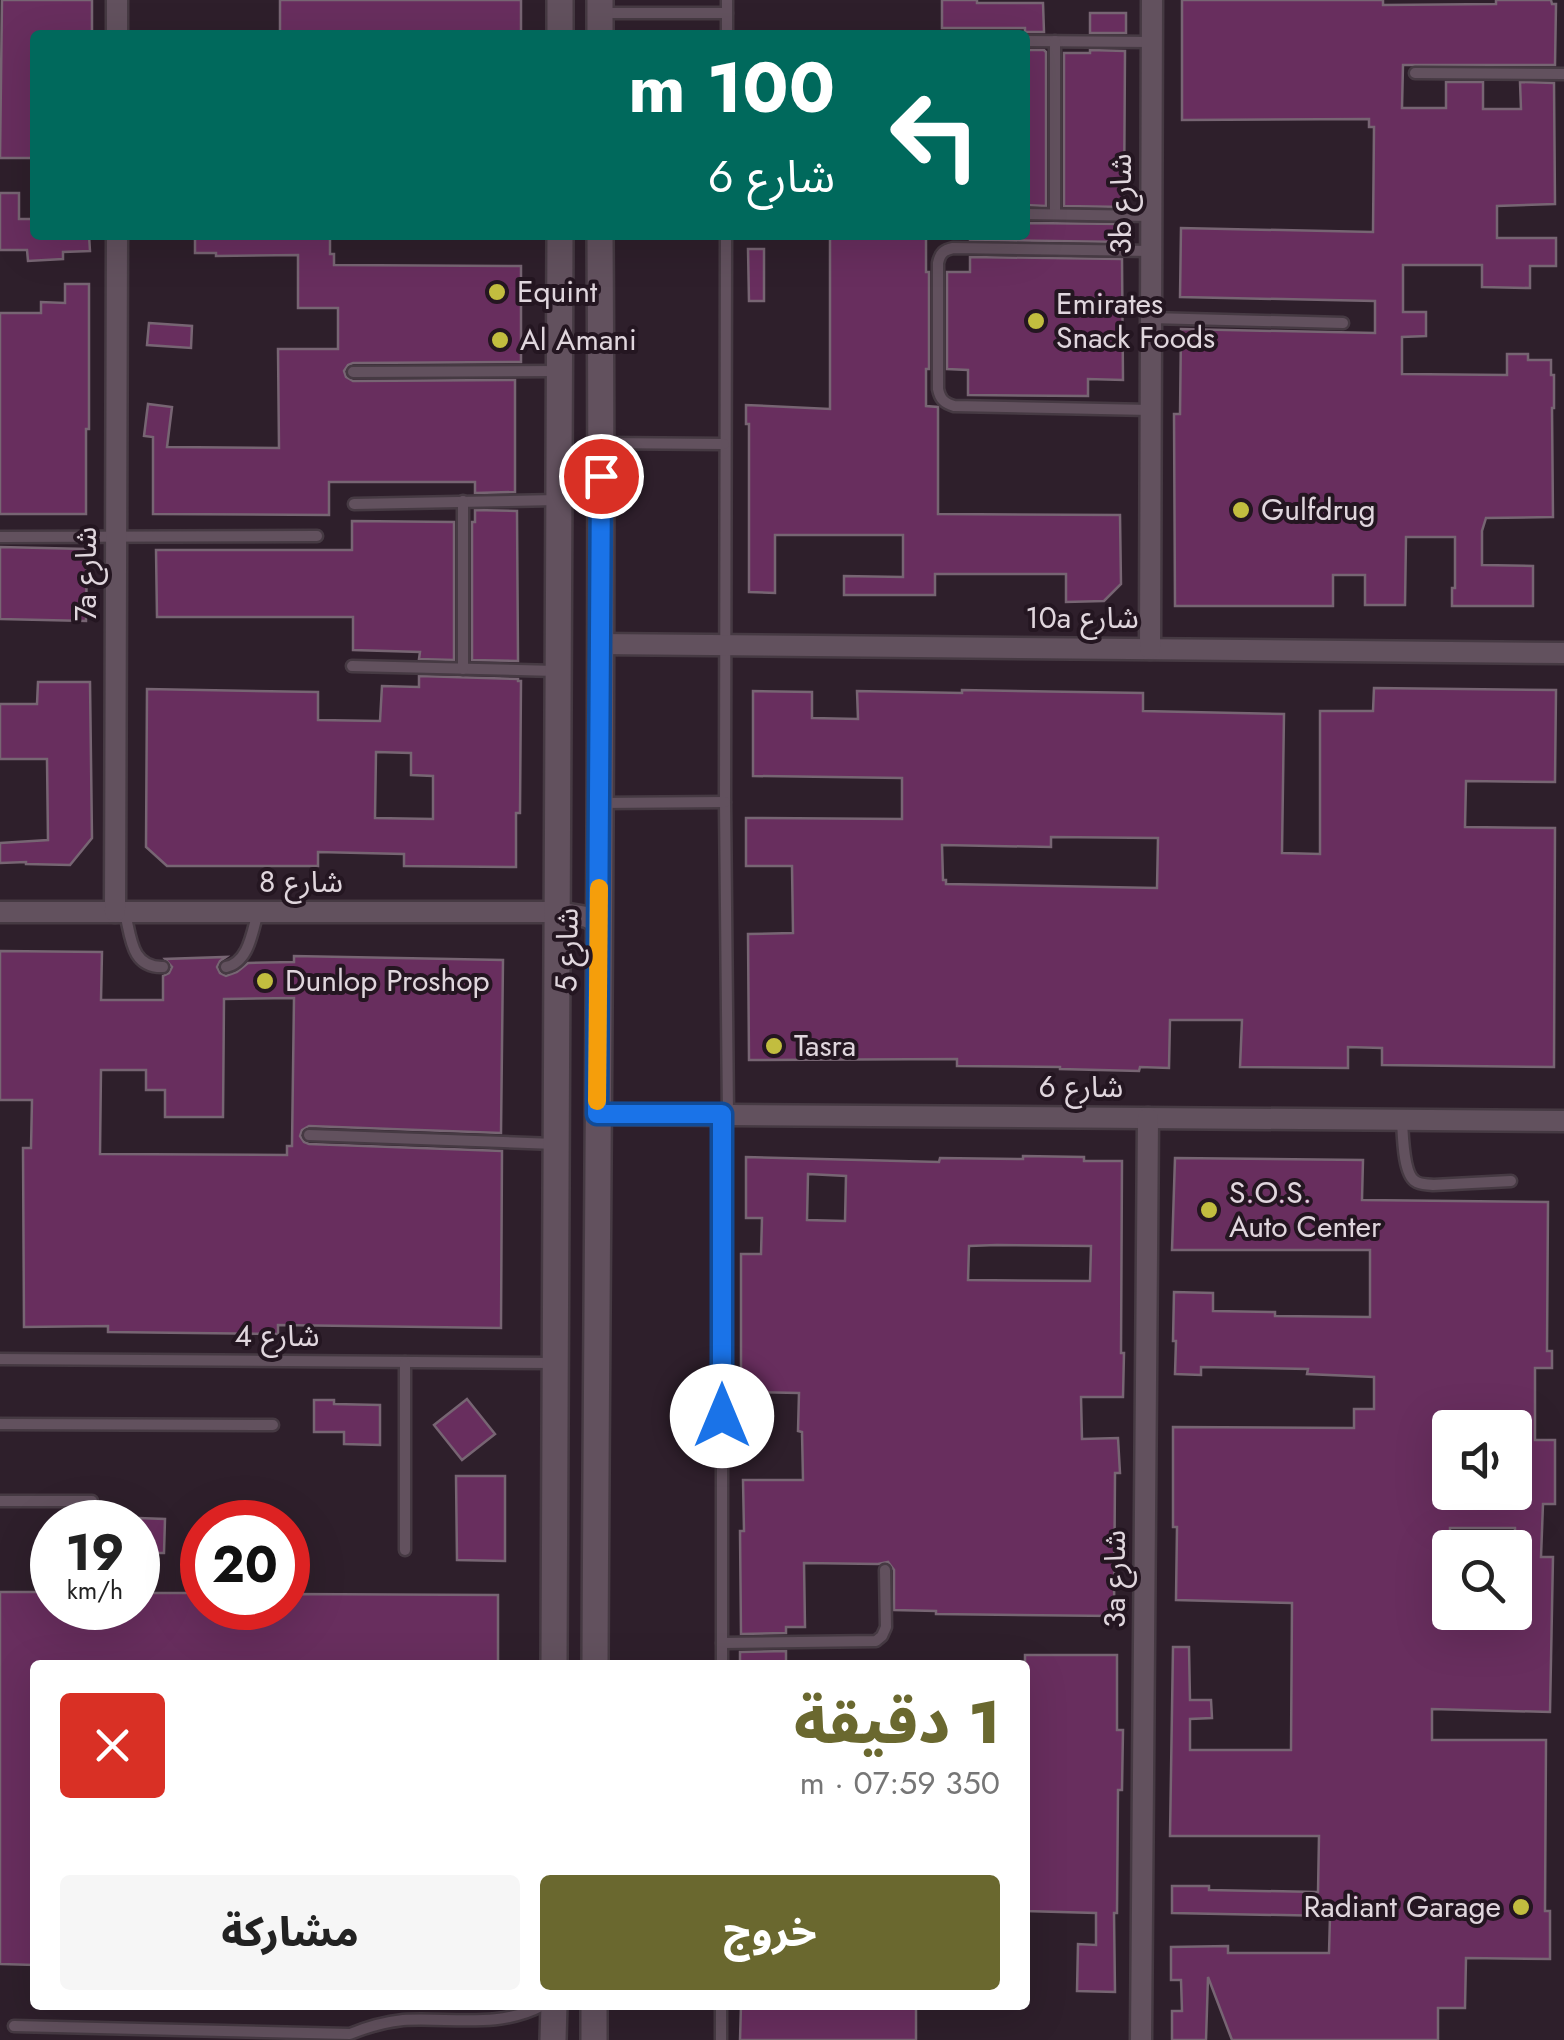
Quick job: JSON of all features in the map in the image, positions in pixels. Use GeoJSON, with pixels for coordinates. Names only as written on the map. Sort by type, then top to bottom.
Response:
{"type":"FeatureCollection","features":[{"type":"Feature","properties":{"kind":"street"},"geometry":{"type":"LineString","coordinates":[[117,0],[117,30]]}},
{"type":"Feature","properties":{"kind":"street"},"geometry":{"type":"LineString","coordinates":[[560,0],[560,30]]}},
{"type":"Feature","properties":{"kind":"street","name":"3b شارع"},"geometry":{"type":"LineString","coordinates":[[1150,649],[1152,0]]}},
{"type":"Feature","properties":{"kind":"street","name":"7a شارع"},"geometry":{"type":"LineString","coordinates":[[117,240],[120,912]]}},
{"type":"Feature","properties":{"kind":"street","name":"شارع 5"},"geometry":{"type":"LineString","coordinates":[[554,1660],[560,240]]}},
{"type":"Feature","properties":{"kind":"street","name":"شارع 5"},"geometry":{"type":"LineString","coordinates":[[595,1660],[600,240]]}},
{"type":"Feature","properties":{"kind":"street","name":"10a شارع"},"geometry":{"type":"LineString","coordinates":[[599,644],[1564,653]]}},
{"type":"Feature","properties":{"kind":"street","name":"شارع 8"},"geometry":{"type":"LineString","coordinates":[[0,912],[558,912],[600,924]]}},
{"type":"Feature","properties":{"kind":"street","name":"شارع 6"},"geometry":{"type":"LineString","coordinates":[[597,1114],[1564,1121]]}},
{"type":"Feature","properties":{"kind":"street","name":"3a شارع"},"geometry":{"type":"LineString","coordinates":[[1141,2040],[1148,1118]]}},
{"type":"Feature","properties":{"kind":"street"},"geometry":{"type":"LineString","coordinates":[[553,2040],[554,2010]]}},
{"type":"Feature","properties":{"kind":"street"},"geometry":{"type":"LineString","coordinates":[[594,2010],[594,2040]]}},
{"type":"Feature","properties":{"kind":"lane"},"geometry":{"type":"LineString","coordinates":[[727,0],[727,30]]}},
{"type":"Feature","properties":{"kind":"lane"},"geometry":{"type":"LineString","coordinates":[[600,16],[727,13]]}},
{"type":"Feature","properties":{"kind":"lane"},"geometry":{"type":"LineString","coordinates":[[1030,41],[1152,42]]}},
{"type":"Feature","properties":{"kind":"lane"},"geometry":{"type":"LineString","coordinates":[[1055,42],[1055,214]]}},
{"type":"Feature","properties":{"kind":"lane"},"geometry":{"type":"LineString","coordinates":[[1415,73],[1564,74]]}},
{"type":"Feature","properties":{"kind":"lane"},"geometry":{"type":"LineString","coordinates":[[1030,214],[1151,216]]}},
{"type":"Feature","properties":{"kind":"lane"},"geometry":{"type":"LineString","coordinates":[[722,1660],[726,240]]}},
{"type":"Feature","properties":{"kind":"lane"},"geometry":{"type":"LineString","coordinates":[[1150,410],[946,404],[940,398],[938,371],[938,263],[940,255],[954,248],[1151,251]]}},
{"type":"Feature","properties":{"kind":"lane"},"geometry":{"type":"LineString","coordinates":[[1150,318],[1343,323]]}},
{"type":"Feature","properties":{"kind":"lane"},"geometry":{"type":"LineString","coordinates":[[353,372],[560,371]]}},
{"type":"Feature","properties":{"kind":"lane"},"geometry":{"type":"LineString","coordinates":[[601,443],[724,444]]}},
{"type":"Feature","properties":{"kind":"lane"},"geometry":{"type":"LineString","coordinates":[[354,504],[558,500]]}},
{"type":"Feature","properties":{"kind":"lane"},"geometry":{"type":"LineString","coordinates":[[463,502],[463,668]]}},
{"type":"Feature","properties":{"kind":"lane"},"geometry":{"type":"LineString","coordinates":[[0,536],[318,536]]}},
{"type":"Feature","properties":{"kind":"lane"},"geometry":{"type":"LineString","coordinates":[[352,666],[558,671]]}},
{"type":"Feature","properties":{"kind":"lane"},"geometry":{"type":"LineString","coordinates":[[599,802],[724,802]]}},
{"type":"Feature","properties":{"kind":"lane"},"geometry":{"type":"LineString","coordinates":[[120,912],[137,956],[151,968],[163,967]]}},
{"type":"Feature","properties":{"kind":"lane"},"geometry":{"type":"LineString","coordinates":[[226,967],[242,960],[258,912]]}},
{"type":"Feature","properties":{"kind":"lane"},"geometry":{"type":"LineString","coordinates":[[1402,1120],[1412,1180],[1421,1184],[1511,1181]]}},
{"type":"Feature","properties":{"kind":"lane"},"geometry":{"type":"LineString","coordinates":[[309,1135],[556,1144]]}},
{"type":"Feature","properties":{"kind":"lane","name":"شارع 4"},"geometry":{"type":"LineString","coordinates":[[0,1359],[554,1364]]}},
{"type":"Feature","properties":{"kind":"lane"},"geometry":{"type":"LineString","coordinates":[[404,1362],[405,1550]]}},
{"type":"Feature","properties":{"kind":"lane"},"geometry":{"type":"LineString","coordinates":[[0,1424],[273,1425]]}},
{"type":"Feature","properties":{"kind":"lane"},"geometry":{"type":"LineString","coordinates":[[0,1501],[30,1501]]}},
{"type":"Feature","properties":{"kind":"lane"},"geometry":{"type":"LineString","coordinates":[[722,1642],[876,1641],[886,1627],[885,1570]]}},
{"type":"Feature","properties":{"kind":"lane"},"geometry":{"type":"LineString","coordinates":[[14,2026],[354,2037],[388,2022],[494,2020],[530,2010]]}},
{"type":"Feature","properties":{"kind":"lane"},"geometry":{"type":"LineString","coordinates":[[721,2010],[721,2040]]}},
{"type":"Feature","properties":{"kind":"building"},"geometry":{"type":"Polygon","coordinates":[[[2,0],[92,0],[92,30],[30,30],[30,158],[0,158],[2,0]]]}},
{"type":"Feature","properties":{"kind":"building"},"geometry":{"type":"Polygon","coordinates":[[[280,0],[521,0],[521,30],[280,30],[280,0]]]}},
{"type":"Feature","properties":{"kind":"building"},"geometry":{"type":"Polygon","coordinates":[[[942,0],[1043,3],[1044,32],[1025,28],[942,28],[942,0]]]}},
{"type":"Feature","properties":{"kind":"building"},"geometry":{"type":"Polygon","coordinates":[[[1182,0],[1383,0],[1383,5],[1551,0],[1556,4],[1555,65],[1403,65],[1402,108],[1446,108],[1446,82],[1483,82],[1483,109],[1521,109],[1520,82],[1554,83],[1555,204],[1497,206],[1497,238],[1556,238],[1556,266],[1530,266],[1530,288],[1482,287],[1482,265],[1403,265],[1403,312],[1426,312],[1426,336],[1402,337],[1402,374],[1507,375],[1507,354],[1528,354],[1528,360],[1551,360],[1553,517],[1486,518],[1482,531],[1482,565],[1533,566],[1533,606],[1452,606],[1455,537],[1406,537],[1405,605],[1365,605],[1365,575],[1333,575],[1333,606],[1175,606],[1174,414],[1180,414],[1181,329],[1375,333],[1375,301],[1180,297],[1181,228],[1373,232],[1374,127],[1369,127],[1369,119],[1182,120],[1182,0]]]}},
{"type":"Feature","properties":{"kind":"building"},"geometry":{"type":"Polygon","coordinates":[[[1090,13],[1126,13],[1126,33],[1090,33],[1090,13]]]}},
{"type":"Feature","properties":{"kind":"building"},"geometry":{"type":"Polygon","coordinates":[[[1030,50],[1046,52],[1046,206],[1030,205],[1030,50]]]}},
{"type":"Feature","properties":{"kind":"building"},"geometry":{"type":"Polygon","coordinates":[[[1125,51],[1124,207],[1064,206],[1064,53],[1125,51]]]}},
{"type":"Feature","properties":{"kind":"building"},"geometry":{"type":"Polygon","coordinates":[[[0,193],[19,193],[19,219],[30,219],[30,240],[89,240],[90,251],[63,252],[63,259],[28,261],[27,250],[0,250],[0,193]]]}},
{"type":"Feature","properties":{"kind":"building"},"geometry":{"type":"Polygon","coordinates":[[[1030,223],[1124,224],[1123,242],[970,240],[1030,240],[1030,223]]]}},
{"type":"Feature","properties":{"kind":"building"},"geometry":{"type":"Polygon","coordinates":[[[195,240],[330,240],[334,265],[521,266],[521,362],[353,363],[344,371],[353,381],[515,380],[515,492],[475,493],[475,482],[329,482],[329,515],[153,514],[153,437],[144,436],[148,404],[172,407],[167,447],[279,448],[278,349],[338,349],[338,308],[298,308],[298,255],[195,253],[195,240]]]}},
{"type":"Feature","properties":{"kind":"building"},"geometry":{"type":"Polygon","coordinates":[[[830,240],[926,240],[926,406],[938,407],[938,514],[1120,515],[1121,584],[1104,601],[1066,602],[1066,574],[935,574],[935,595],[844,595],[844,576],[903,577],[903,535],[775,535],[775,593],[749,592],[746,405],[830,409],[830,240]]]}},
{"type":"Feature","properties":{"kind":"building"},"geometry":{"type":"Polygon","coordinates":[[[748,249],[764,249],[764,301],[749,301],[748,249]]]}},
{"type":"Feature","properties":{"kind":"building","name":"Emirates Snack Foods"},"geometry":{"type":"Polygon","coordinates":[[[970,257],[1122,259],[1123,380],[1088,379],[1088,396],[968,395],[968,370],[947,369],[947,272],[970,272],[970,257]]]}},
{"type":"Feature","properties":{"kind":"building"},"geometry":{"type":"Polygon","coordinates":[[[65,284],[89,284],[86,514],[0,514],[0,313],[41,313],[41,302],[65,303],[65,284]]]}},
{"type":"Feature","properties":{"kind":"building"},"geometry":{"type":"Polygon","coordinates":[[[149,323],[192,326],[191,348],[147,345],[149,323]]]}},
{"type":"Feature","properties":{"kind":"building"},"geometry":{"type":"Polygon","coordinates":[[[475,510],[517,511],[518,661],[472,660],[475,510]]]}},
{"type":"Feature","properties":{"kind":"building"},"geometry":{"type":"Polygon","coordinates":[[[352,521],[454,522],[454,660],[419,659],[420,652],[353,650],[353,617],[157,617],[156,550],[352,550],[352,521]]]}},
{"type":"Feature","properties":{"kind":"building"},"geometry":{"type":"Polygon","coordinates":[[[0,547],[87,549],[86,621],[0,619],[0,547]]]}},
{"type":"Feature","properties":{"kind":"building"},"geometry":{"type":"Polygon","coordinates":[[[419,676],[521,681],[516,867],[404,866],[404,854],[318,852],[318,866],[167,866],[146,847],[147,689],[318,692],[318,720],[380,721],[382,686],[419,687],[419,676]],[[376,752],[375,818],[433,819],[433,776],[411,775],[411,753],[376,752]]]}},
{"type":"Feature","properties":{"kind":"building"},"geometry":{"type":"Polygon","coordinates":[[[38,682],[90,682],[92,838],[70,865],[0,863],[0,843],[48,840],[47,759],[0,759],[0,704],[37,704],[38,682]]]}},
{"type":"Feature","properties":{"kind":"building"},"geometry":{"type":"Polygon","coordinates":[[[1374,688],[1556,690],[1555,782],[1466,781],[1465,827],[1555,828],[1554,1067],[1382,1065],[1382,1048],[1348,1047],[1348,1068],[1240,1067],[1242,1020],[1170,1020],[1169,1068],[1140,1067],[1139,1071],[957,1066],[957,1059],[749,1060],[748,934],[793,933],[792,866],[746,866],[746,818],[902,819],[902,778],[753,776],[753,691],[812,692],[812,718],[858,719],[857,691],[962,690],[1143,693],[1143,711],[1284,714],[1282,853],[1320,854],[1320,711],[1373,711],[1374,688]],[[1051,837],[1051,847],[942,845],[943,880],[946,884],[1157,888],[1158,838],[1051,837]]]}},
{"type":"Feature","properties":{"kind":"building"},"geometry":{"type":"Polygon","coordinates":[[[0,951],[102,952],[101,1000],[163,1000],[163,976],[172,967],[165,959],[226,957],[217,967],[226,976],[248,963],[294,962],[294,956],[503,960],[501,1133],[309,1126],[300,1136],[309,1144],[502,1151],[501,1328],[278,1325],[278,1334],[108,1332],[108,1326],[24,1327],[23,1148],[31,1148],[32,1100],[0,1100],[0,951]],[[294,998],[224,999],[223,1117],[165,1117],[165,1090],[146,1090],[146,1070],[101,1070],[100,1154],[287,1155],[287,1146],[292,1146],[294,998]]]}},
{"type":"Feature","properties":{"kind":"building"},"geometry":{"type":"Polygon","coordinates":[[[746,1157],[939,1162],[940,1158],[1084,1157],[1084,1161],[1122,1161],[1123,1397],[1081,1397],[1082,1439],[1118,1438],[1114,1616],[894,1610],[894,1570],[888,1562],[804,1563],[805,1627],[786,1627],[786,1633],[741,1634],[743,1480],[803,1480],[799,1393],[741,1392],[741,1254],[761,1254],[762,1218],[746,1218],[746,1157]],[[808,1174],[807,1220],[845,1221],[846,1176],[808,1174]],[[969,1246],[968,1280],[1090,1281],[1091,1246],[969,1246]]]}},
{"type":"Feature","properties":{"kind":"building"},"geometry":{"type":"Polygon","coordinates":[[[1175,1158],[1363,1160],[1362,1200],[1548,1202],[1547,1351],[1552,1351],[1552,1368],[1535,1368],[1535,1440],[1555,1440],[1555,1504],[1543,1504],[1541,1557],[1553,1557],[1550,1712],[1432,1709],[1432,1740],[1546,1740],[1545,1911],[1550,1911],[1550,1959],[1466,1958],[1465,2008],[1438,2008],[1438,2040],[1232,2040],[1208,1977],[1206,2040],[1172,2040],[1172,2011],[1182,2011],[1181,1980],[1171,1980],[1171,1947],[1228,1946],[1228,1953],[1329,1953],[1330,1916],[1172,1913],[1172,1886],[1318,1892],[1319,1836],[1170,1836],[1173,1647],[1189,1647],[1190,1700],[1211,1700],[1212,1718],[1190,1719],[1190,1750],[1291,1750],[1292,1603],[1176,1600],[1173,1427],[1354,1428],[1354,1409],[1374,1409],[1374,1377],[1307,1374],[1308,1369],[1201,1367],[1201,1375],[1175,1374],[1174,1292],[1213,1293],[1213,1311],[1370,1317],[1370,1250],[1172,1250],[1175,1158]]]}},
{"type":"Feature","properties":{"kind":"building"},"geometry":{"type":"Polygon","coordinates":[[[467,1399],[495,1434],[462,1460],[434,1425],[467,1399]]]}},
{"type":"Feature","properties":{"kind":"building"},"geometry":{"type":"Polygon","coordinates":[[[314,1400],[380,1405],[380,1445],[344,1444],[344,1432],[314,1432],[314,1400]]]}},
{"type":"Feature","properties":{"kind":"building"},"geometry":{"type":"Polygon","coordinates":[[[456,1476],[505,1476],[505,1561],[457,1560],[456,1476]]]}},
{"type":"Feature","properties":{"kind":"building"},"geometry":{"type":"Polygon","coordinates":[[[160,1519],[165,1519],[164,1553],[160,1553],[160,1519]]]}},
{"type":"Feature","properties":{"kind":"building"},"geometry":{"type":"Polygon","coordinates":[[[0,1592],[30,1592],[30,1630],[160,1630],[160,1593],[180,1593],[180,1630],[310,1630],[310,1594],[498,1595],[498,1660],[30,1660],[30,1965],[0,1964],[0,1592]]]}},
{"type":"Feature","properties":{"kind":"building"},"geometry":{"type":"Polygon","coordinates":[[[786,1651],[786,1660],[740,1660],[740,1652],[786,1651]]]}},
{"type":"Feature","properties":{"kind":"building"},"geometry":{"type":"Polygon","coordinates":[[[1025,1655],[1117,1655],[1117,1730],[1123,1730],[1114,1913],[1115,1992],[1077,1991],[1078,1944],[1096,1945],[1096,1913],[1030,1911],[1030,1660],[1025,1660],[1025,1655]]]}},
{"type":"Feature","properties":{"kind":"building"},"geometry":{"type":"Polygon","coordinates":[[[741,2010],[916,2010],[916,2040],[740,2040],[741,2010]]]}},
{"type":"Feature","properties":{"kind":"slow traffic"},"geometry":{"type":"LineString","coordinates":[[597,1101],[599,888]]}},
{"type":"Feature","properties":{"kind":"place","name":"Equint"},"geometry":{"type":"Point","coordinates":[497,292]}},
{"type":"Feature","properties":{"kind":"place","name":"Emirates Snack Foods"},"geometry":{"type":"Point","coordinates":[1036,321]}},
{"type":"Feature","properties":{"kind":"place","name":"Al Amani"},"geometry":{"type":"Point","coordinates":[500,340]}},
{"type":"Feature","properties":{"kind":"place","name":"Gulfdrug"},"geometry":{"type":"Point","coordinates":[1241,510]}},
{"type":"Feature","properties":{"kind":"place","name":"Dunlop Proshop"},"geometry":{"type":"Point","coordinates":[265,981]}},
{"type":"Feature","properties":{"kind":"place","name":"Tasra"},"geometry":{"type":"Point","coordinates":[774,1046]}},
{"type":"Feature","properties":{"kind":"place","name":"S.O.S. Auto Center"},"geometry":{"type":"Point","coordinates":[1209,1210]}},
{"type":"Feature","properties":{"kind":"place","name":"Radiant Garage"},"geometry":{"type":"Point","coordinates":[1521,1907]}},
{"type":"Feature","properties":{"kind":"route"},"geometry":{"type":"LineString","coordinates":[[601,476],[597,1114],[722,1114],[722,1416]]}}]}
